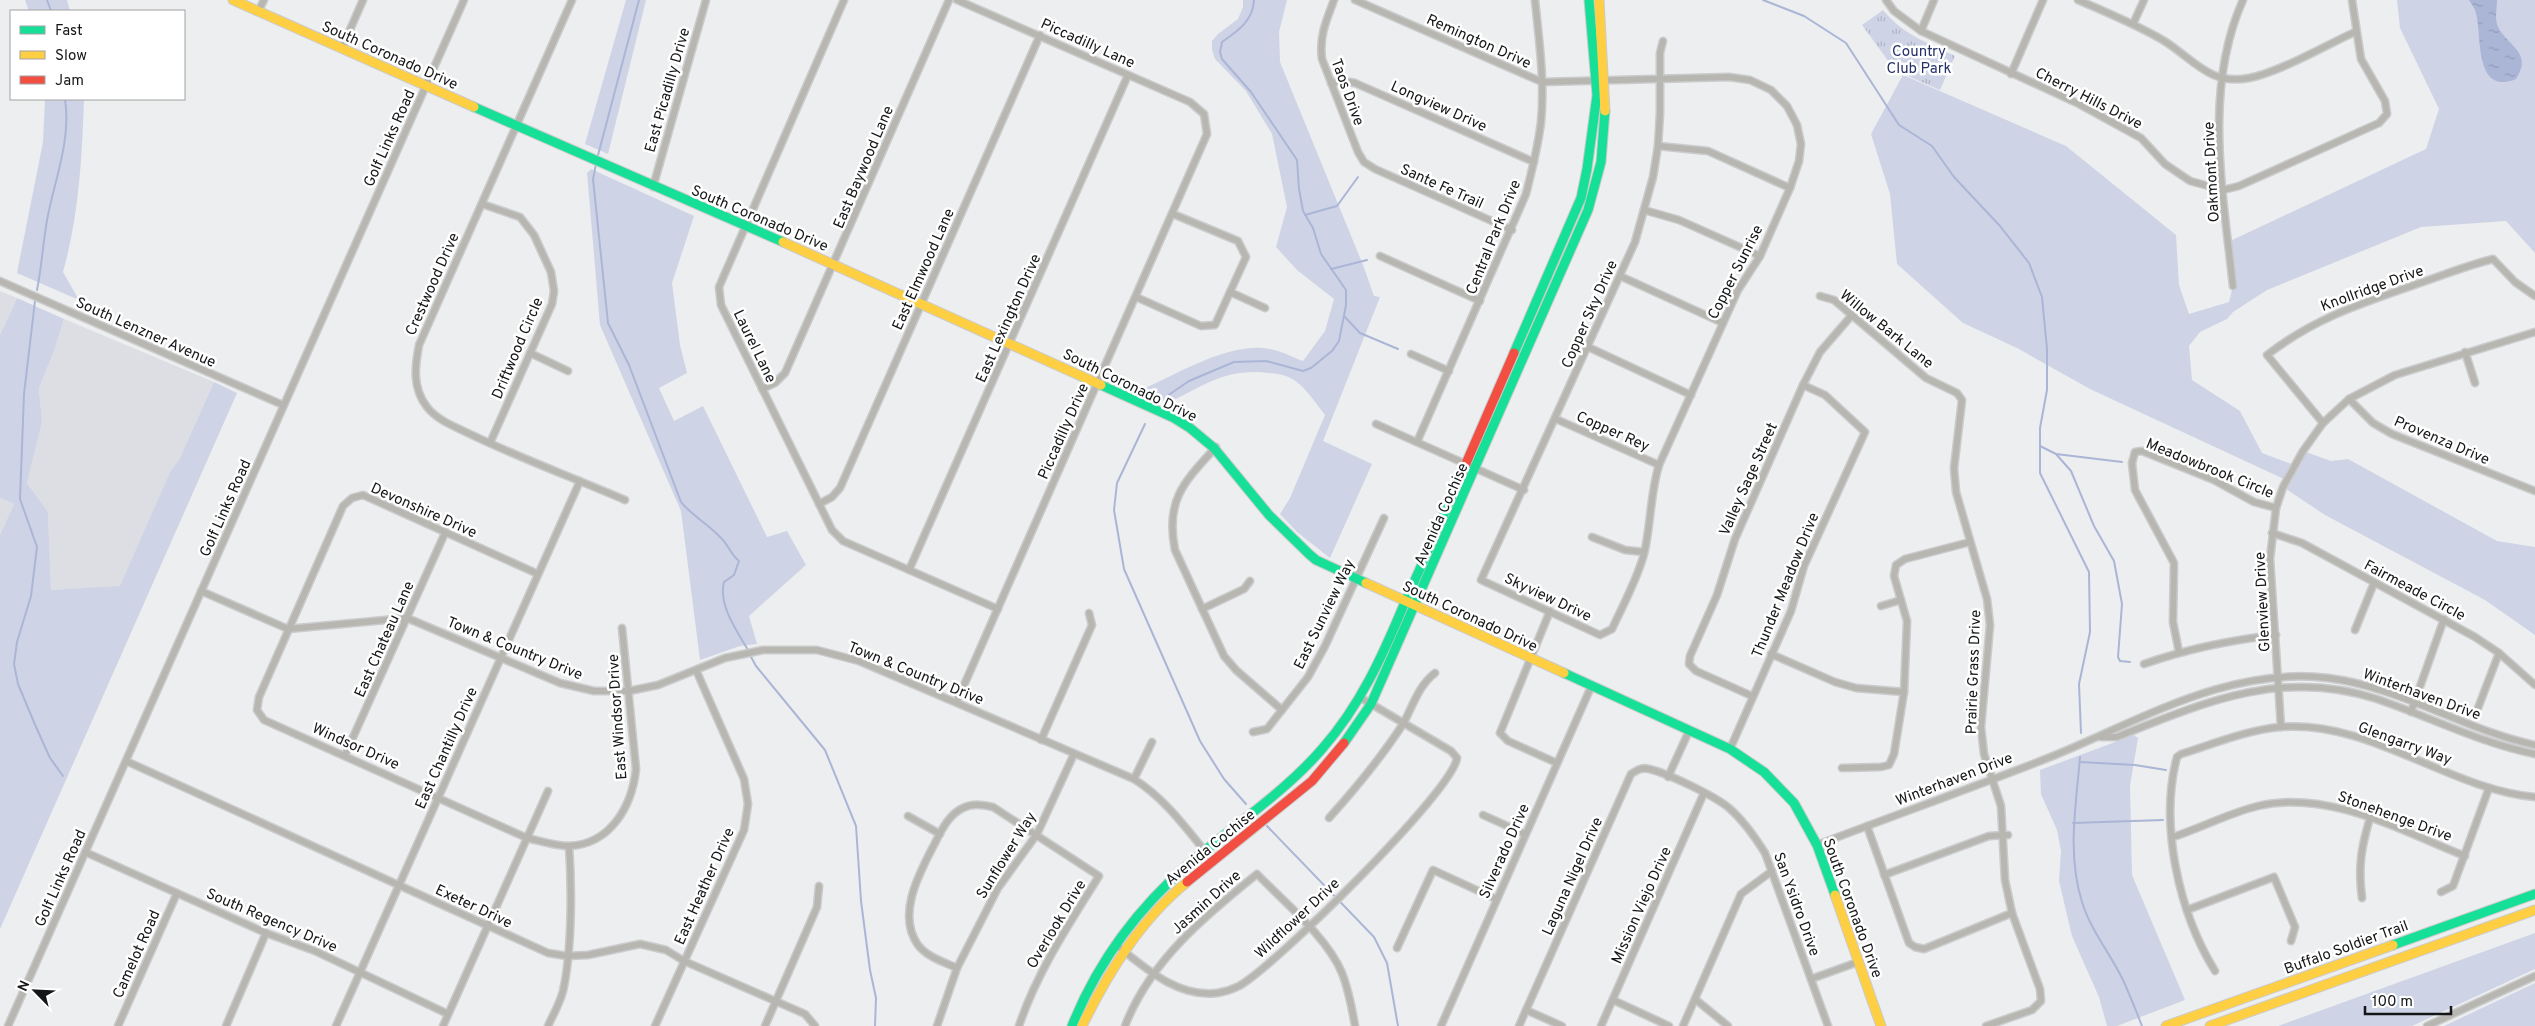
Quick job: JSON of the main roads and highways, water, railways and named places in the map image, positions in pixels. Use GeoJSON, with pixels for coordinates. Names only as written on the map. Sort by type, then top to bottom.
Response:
{"type":"FeatureCollection","features":[{"type":"Feature","properties":{"kind":"water"},"geometry":{"type":"Polygon","coordinates":[[[2469,0],[2497,0],[2497,24],[2500,31],[2516,48],[2522,61],[2521,69],[2516,79],[2503,82],[2494,80],[2487,73],[2483,63],[2477,15],[2469,0]]]}},
{"type":"Feature","properties":{"kind":"waterway"},"geometry":{"type":"LineString","coordinates":[[47,0],[51,10]]}},
{"type":"Feature","properties":{"kind":"waterway"},"geometry":{"type":"LineString","coordinates":[[597,159],[639,0]]}},
{"type":"Feature","properties":{"kind":"waterway"},"geometry":{"type":"LineString","coordinates":[[1167,396],[1189,381],[1234,362],[1266,361],[1303,371],[1311,368],[1332,351],[1339,341],[1346,305],[1346,290],[1321,254],[1313,228],[1303,211],[1297,160],[1251,92],[1222,59],[1220,52],[1222,42],[1248,20],[1254,0]]}},
{"type":"Feature","properties":{"kind":"waterway"},"geometry":{"type":"LineString","coordinates":[[1763,0],[1804,16],[1846,43],[1899,125],[1932,146],[1954,177],[2000,226],[2029,263],[2042,297],[2047,349],[2047,390],[2040,428],[2040,473],[2089,572],[2090,632],[2079,684],[2081,733]]}},
{"type":"Feature","properties":{"kind":"waterway"},"geometry":{"type":"LineString","coordinates":[[37,290],[48,215],[62,157],[66,129],[65,100]]}},
{"type":"Feature","properties":{"kind":"waterway"},"geometry":{"type":"LineString","coordinates":[[596,164],[593,179],[608,323],[629,365],[681,502],[717,534],[739,561],[734,575],[724,582],[723,591],[726,609],[748,650]]}},
{"type":"Feature","properties":{"kind":"waterway"},"geometry":{"type":"LineString","coordinates":[[1305,215],[1337,206],[1358,177]]}},
{"type":"Feature","properties":{"kind":"waterway"},"geometry":{"type":"LineString","coordinates":[[1331,269],[1367,260]]}},
{"type":"Feature","properties":{"kind":"waterway"},"geometry":{"type":"LineString","coordinates":[[35,301],[24,394],[20,499],[37,547],[31,596],[17,642],[14,664],[18,684],[36,727],[50,758],[63,776]]}},
{"type":"Feature","properties":{"kind":"waterway"},"geometry":{"type":"LineString","coordinates":[[1344,316],[1360,333],[1398,349]]}},
{"type":"Feature","properties":{"kind":"waterway"},"geometry":{"type":"LineString","coordinates":[[1145,424],[1117,483],[1114,510],[1124,569],[1200,741],[1224,779],[1246,804]]}},
{"type":"Feature","properties":{"kind":"waterway"},"geometry":{"type":"LineString","coordinates":[[2040,446],[2056,454],[2122,462]]}},
{"type":"Feature","properties":{"kind":"waterway"},"geometry":{"type":"LineString","coordinates":[[2056,454],[2071,471],[2094,526],[2114,561],[2122,604],[2118,657],[2120,661],[2130,662]]}},
{"type":"Feature","properties":{"kind":"waterway"},"geometry":{"type":"LineString","coordinates":[[750,655],[756,666],[825,750],[856,826],[861,901],[870,970],[876,998],[875,1026]]}},
{"type":"Feature","properties":{"kind":"waterway"},"geometry":{"type":"LineString","coordinates":[[2080,757],[2074,830],[2077,884],[2090,923],[2118,970],[2142,1026]]}},
{"type":"Feature","properties":{"kind":"waterway"},"geometry":{"type":"LineString","coordinates":[[2080,762],[2135,765],[2166,770]]}},
{"type":"Feature","properties":{"kind":"waterway"},"geometry":{"type":"LineString","coordinates":[[2073,823],[2163,820]]}},
{"type":"Feature","properties":{"kind":"waterway"},"geometry":{"type":"LineString","coordinates":[[1267,826],[1374,937],[1387,963],[1398,1026]]}},
{"type":"Feature","properties":{"kind":"park label","name":"Country Club Park"},"geometry":{"type":"Point","coordinates":[1919,60]}}]}
